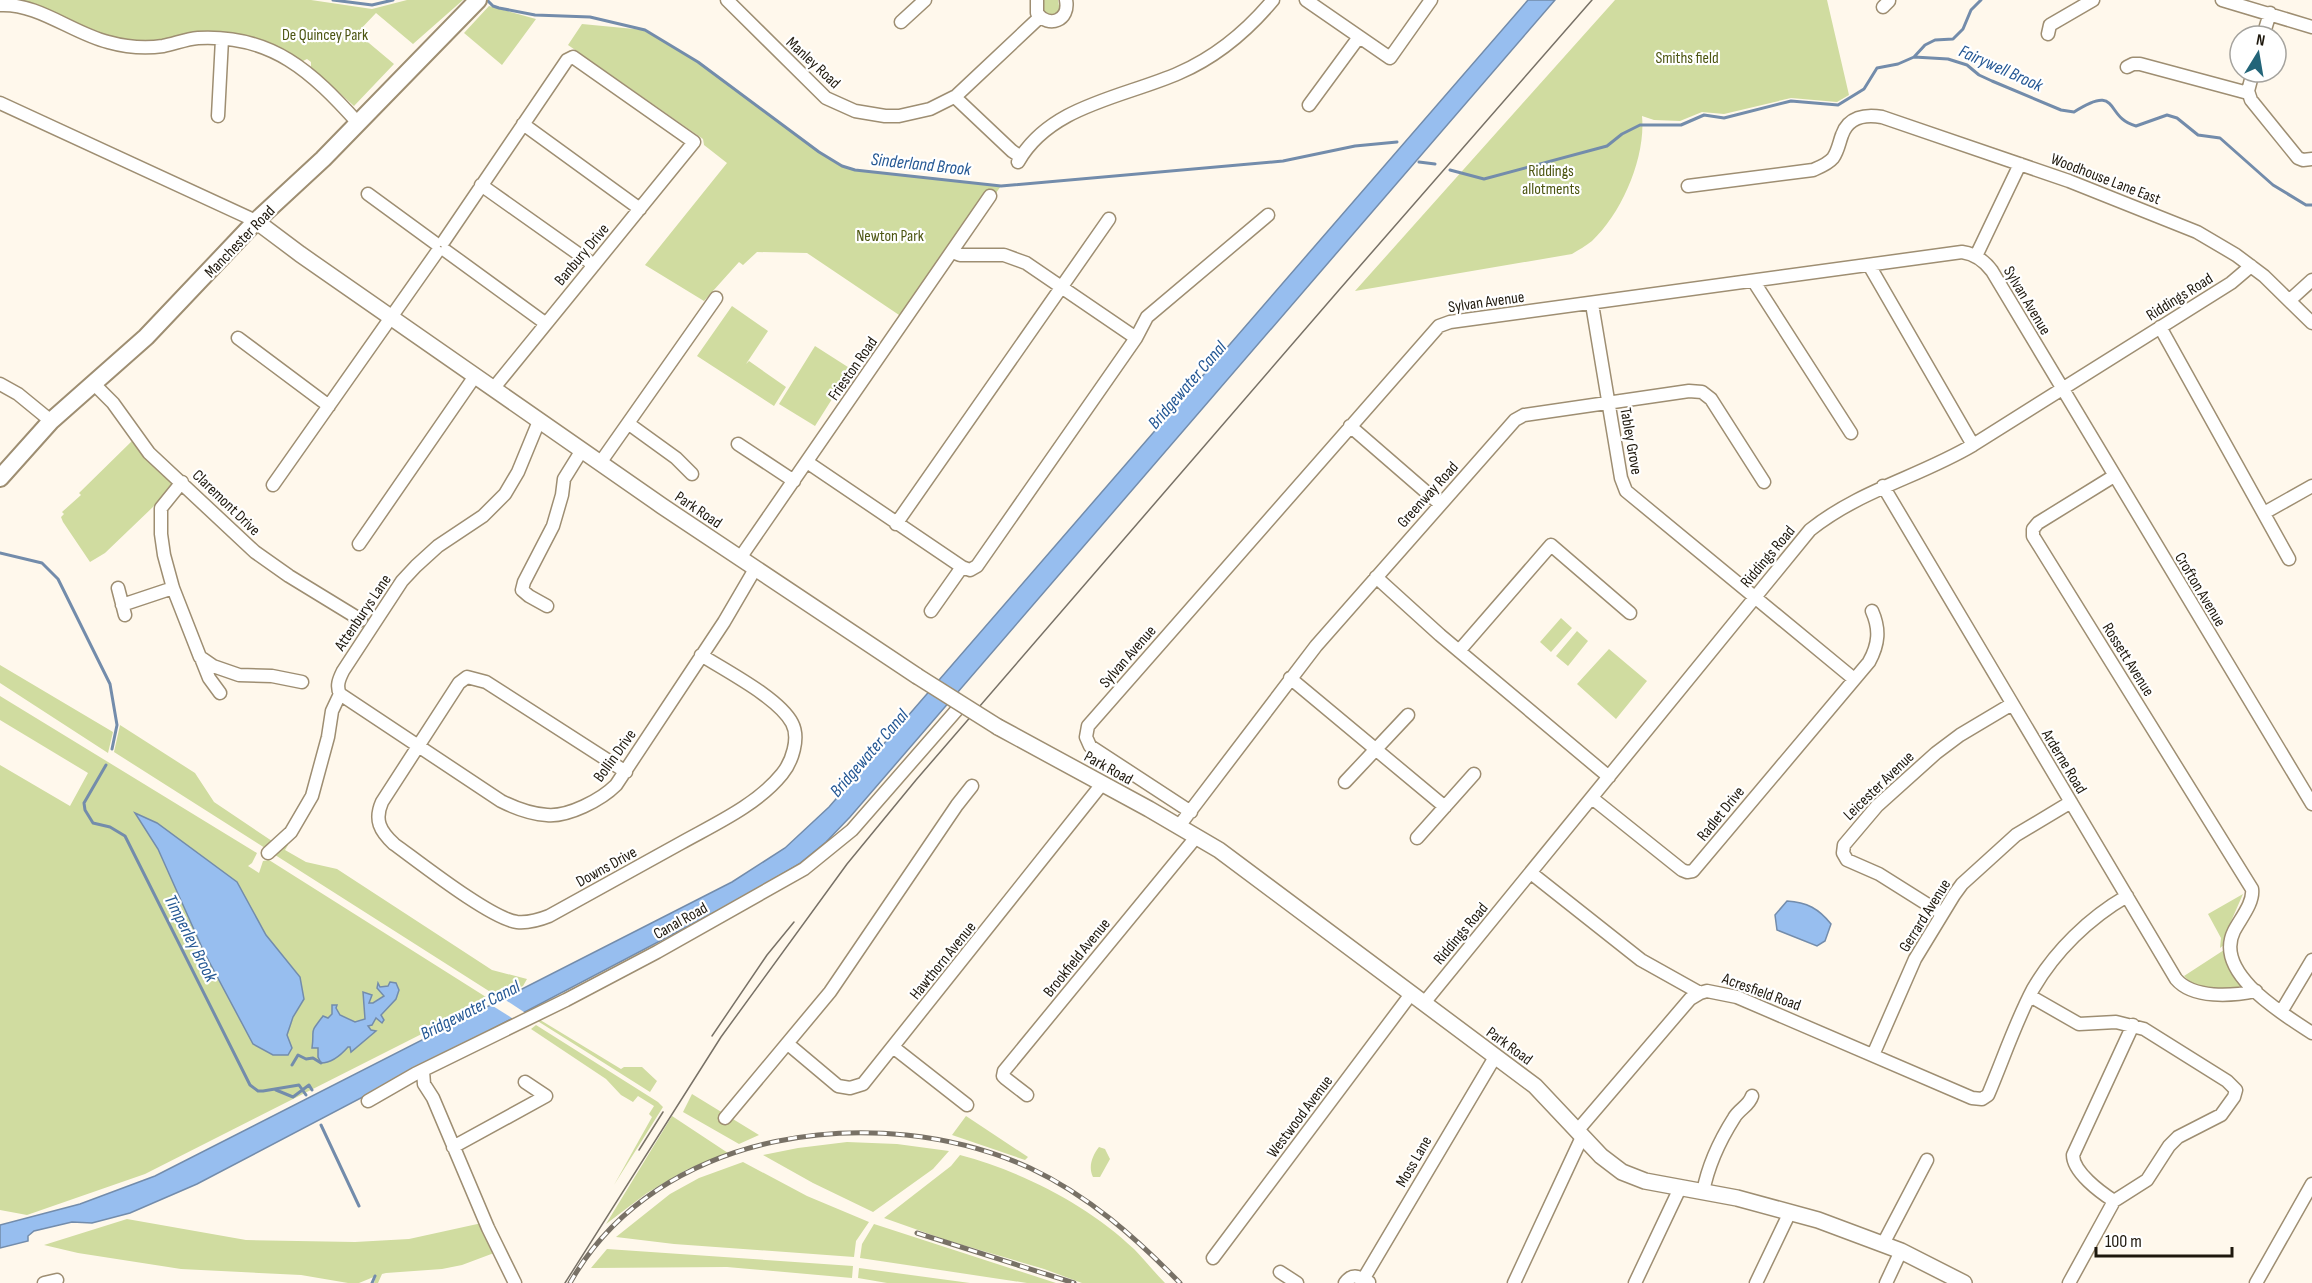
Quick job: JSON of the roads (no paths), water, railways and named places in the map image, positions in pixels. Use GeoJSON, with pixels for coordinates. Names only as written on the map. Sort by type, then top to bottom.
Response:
{"type":"FeatureCollection","features":[{"type":"Feature","properties":{"kind":"highway","name":"Manchester Road"},"geometry":{"type":"LineString","coordinates":[[0,478],[51,421],[146,337],[256,221],[358,123],[477,1]]}},
{"type":"Feature","properties":{"kind":"main road","name":"Park Road"},"geometry":{"type":"LineString","coordinates":[[256,221],[600,463],[755,569],[917,675],[998,727],[1197,836],[1304,912],[1536,1086],[1601,1156],[1622,1172],[1645,1181],[1790,1212],[1901,1251],[1964,1283]]}},
{"type":"Feature","properties":{"kind":"street","name":"Manley Road"},"geometry":{"type":"LineString","coordinates":[[727,0],[814,88],[840,105],[871,115],[898,116],[930,109],[956,96],[1040,17]]}},
{"type":"Feature","properties":{"kind":"street"},"geometry":{"type":"LineString","coordinates":[[902,22],[925,0]]}},
{"type":"Feature","properties":{"kind":"street"},"geometry":{"type":"LineString","coordinates":[[1037,0],[1036,8],[1040,17],[1049,22],[1060,19],[1066,11],[1066,0]]}},
{"type":"Feature","properties":{"kind":"street"},"geometry":{"type":"LineString","coordinates":[[956,96],[1020,160],[1037,139],[1077,111],[1099,101],[1154,84],[1206,60],[1232,41],[1273,0]]}},
{"type":"Feature","properties":{"kind":"street"},"geometry":{"type":"LineString","coordinates":[[1306,0],[1390,58],[1431,0]]}},
{"type":"Feature","properties":{"kind":"street"},"geometry":{"type":"LineString","coordinates":[[2048,34],[2050,26],[2093,0]]}},
{"type":"Feature","properties":{"kind":"street"},"geometry":{"type":"LineString","coordinates":[[2222,0],[2312,27]]}},
{"type":"Feature","properties":{"kind":"street"},"geometry":{"type":"LineString","coordinates":[[0,5],[28,10],[105,41],[124,46],[161,46],[198,38],[247,42],[285,56],[330,92],[358,123]]}},
{"type":"Feature","properties":{"kind":"street"},"geometry":{"type":"LineString","coordinates":[[2267,24],[2270,14]]}},
{"type":"Feature","properties":{"kind":"street"},"geometry":{"type":"LineString","coordinates":[[1310,105],[1359,37]]}},
{"type":"Feature","properties":{"kind":"street"},"geometry":{"type":"LineString","coordinates":[[218,116],[222,39]]}},
{"type":"Feature","properties":{"kind":"street","name":"Banbury Drive"},"geometry":{"type":"LineString","coordinates":[[493,389],[694,142],[573,57],[567,60],[523,124]]}},
{"type":"Feature","properties":{"kind":"street"},"geometry":{"type":"LineString","coordinates":[[2127,67],[2140,64],[2248,93]]}},
{"type":"Feature","properties":{"kind":"street"},"geometry":{"type":"LineString","coordinates":[[2250,84],[2248,93],[2251,100],[2298,158],[2312,159]]}},
{"type":"Feature","properties":{"kind":"street"},"geometry":{"type":"LineString","coordinates":[[0,103],[256,221]]}},
{"type":"Feature","properties":{"kind":"street","name":"Woodhouse Lane East"},"geometry":{"type":"LineString","coordinates":[[1688,186],[1813,170],[1830,162],[1836,155],[1842,133],[1847,125],[1861,117],[1870,115],[1882,117],[2116,199],[2197,232],[2251,266],[2312,323]]}},
{"type":"Feature","properties":{"kind":"street"},"geometry":{"type":"LineString","coordinates":[[273,485],[441,247],[523,124],[640,209]]}},
{"type":"Feature","properties":{"kind":"street"},"geometry":{"type":"LineString","coordinates":[[1976,256],[2020,164]]}},
{"type":"Feature","properties":{"kind":"street"},"geometry":{"type":"LineString","coordinates":[[481,185],[594,265]]}},
{"type":"Feature","properties":{"kind":"street"},"geometry":{"type":"LineString","coordinates":[[368,194],[545,323]]}},
{"type":"Feature","properties":{"kind":"street","name":"Frieston Road"},"geometry":{"type":"LineString","coordinates":[[740,558],[990,196]]}},
{"type":"Feature","properties":{"kind":"street"},"geometry":{"type":"LineString","coordinates":[[807,462],[896,524],[970,570],[977,566],[1136,338],[1148,317],[1158,306],[1268,215]]}},
{"type":"Feature","properties":{"kind":"street"},"geometry":{"type":"LineString","coordinates":[[896,524],[1108,219]]}},
{"type":"Feature","properties":{"kind":"street"},"geometry":{"type":"LineString","coordinates":[[952,252],[960,255],[1012,257],[1026,263],[1059,288],[1136,338]]}},
{"type":"Feature","properties":{"kind":"street","name":"Sylvan Avenue"},"geometry":{"type":"LineString","coordinates":[[1191,812],[1090,746],[1087,741],[1087,728],[1350,426],[1434,331],[1444,324],[1962,252],[1976,256],[1988,264],[2062,390]]}},
{"type":"Feature","properties":{"kind":"street"},"geometry":{"type":"LineString","coordinates":[[1869,266],[1973,445]]}},
{"type":"Feature","properties":{"kind":"street","name":"Riddings Road"},"geometry":{"type":"LineString","coordinates":[[1418,999],[1531,873],[1810,530],[1842,507],[1884,486],[1946,461],[1973,445],[2231,283],[2251,266]]}},
{"type":"Feature","properties":{"kind":"street"},"geometry":{"type":"LineString","coordinates":[[2290,300],[2312,280]]}},
{"type":"Feature","properties":{"kind":"street"},"geometry":{"type":"LineString","coordinates":[[1754,282],[1851,433]]}},
{"type":"Feature","properties":{"kind":"street"},"geometry":{"type":"LineString","coordinates":[[600,463],[716,298]]}},
{"type":"Feature","properties":{"kind":"street","name":"Tabley Grove"},"geometry":{"type":"LineString","coordinates":[[1592,304],[1621,478],[1629,495],[1854,679]]}},
{"type":"Feature","properties":{"kind":"street"},"geometry":{"type":"LineString","coordinates":[[2160,327],[2289,559]]}},
{"type":"Feature","properties":{"kind":"street"},"geometry":{"type":"LineString","coordinates":[[238,338],[329,406]]}},
{"type":"Feature","properties":{"kind":"street"},"geometry":{"type":"LineString","coordinates":[[359,544],[475,376]]}},
{"type":"Feature","properties":{"kind":"street","name":"Claremont Drive"},"geometry":{"type":"LineString","coordinates":[[93,383],[113,403],[149,453],[255,552],[289,576],[361,620]]}},
{"type":"Feature","properties":{"kind":"street"},"geometry":{"type":"LineString","coordinates":[[0,384],[18,394],[51,421]]}},
{"type":"Feature","properties":{"kind":"street","name":"Crofton Avenue"},"geometry":{"type":"LineString","coordinates":[[2062,390],[2312,804]]}},
{"type":"Feature","properties":{"kind":"street","name":"Greenway Road"},"geometry":{"type":"LineString","coordinates":[[1179,826],[1290,678],[1440,504],[1519,417],[1689,391],[1707,395],[1764,482]]}},
{"type":"Feature","properties":{"kind":"street","name":"Attenburys Lane"},"geometry":{"type":"LineString","coordinates":[[268,853],[299,822],[312,796],[328,737],[332,711],[340,694],[337,689],[338,681],[343,671],[402,581],[438,546],[494,507],[518,472],[539,421]]}},
{"type":"Feature","properties":{"kind":"street"},"geometry":{"type":"LineString","coordinates":[[629,424],[676,458],[692,474]]}},
{"type":"Feature","properties":{"kind":"street"},"geometry":{"type":"LineString","coordinates":[[1350,426],[1440,504]]}},
{"type":"Feature","properties":{"kind":"street"},"geometry":{"type":"LineString","coordinates":[[738,444],[794,481]]}},
{"type":"Feature","properties":{"kind":"street"},"geometry":{"type":"LineString","coordinates":[[547,606],[522,590],[553,526],[562,495],[564,478],[582,450]]}},
{"type":"Feature","properties":{"kind":"street","name":"Rossett Avenue"},"geometry":{"type":"LineString","coordinates":[[2114,476],[2038,523],[2033,528],[2033,536],[2252,889],[2252,897],[2233,933],[2229,950],[2233,963],[2256,992]]}},
{"type":"Feature","properties":{"kind":"street"},"geometry":{"type":"LineString","coordinates":[[182,482],[164,503],[160,516],[164,555],[173,588],[200,657],[209,678],[220,693]]}},
{"type":"Feature","properties":{"kind":"street","name":"Arderne Road"},"geometry":{"type":"LineString","coordinates":[[1884,486],[2170,971],[2182,986],[2197,992],[2224,994],[2256,992]]}},
{"type":"Feature","properties":{"kind":"street"},"geometry":{"type":"LineString","coordinates":[[2264,513],[2312,486]]}},
{"type":"Feature","properties":{"kind":"street"},"geometry":{"type":"LineString","coordinates":[[1459,651],[1551,545],[1630,613]]}},
{"type":"Feature","properties":{"kind":"street"},"geometry":{"type":"LineString","coordinates":[[931,611],[962,567]]}},
{"type":"Feature","properties":{"kind":"street","name":"Bollin Drive"},"geometry":{"type":"LineString","coordinates":[[340,694],[501,801],[529,812],[546,815],[586,805],[609,792],[626,772],[755,569]]}},
{"type":"Feature","properties":{"kind":"street"},"geometry":{"type":"LineString","coordinates":[[1376,577],[1459,651],[1609,777]]}},
{"type":"Feature","properties":{"kind":"street"},"geometry":{"type":"LineString","coordinates":[[118,588],[124,610],[173,588]]}},
{"type":"Feature","properties":{"kind":"street"},"geometry":{"type":"LineString","coordinates":[[1854,679],[1869,662],[1877,645],[1878,626],[1872,611]]}},
{"type":"Feature","properties":{"kind":"street","name":"Downs Drive"},"geometry":{"type":"LineString","coordinates":[[626,772],[486,682],[467,677],[459,683],[379,809],[379,825],[383,834],[492,913],[510,921],[533,921],[549,916],[722,820],[767,790],[788,766],[795,735],[793,725],[786,714],[771,700],[701,655]]}},
{"type":"Feature","properties":{"kind":"street"},"geometry":{"type":"LineString","coordinates":[[200,657],[213,666],[239,675],[272,676],[302,682]]}},
{"type":"Feature","properties":{"kind":"street"},"geometry":{"type":"LineString","coordinates":[[1290,678],[1445,807]]}},
{"type":"Feature","properties":{"kind":"street","name":"Radlet Drive"},"geometry":{"type":"LineString","coordinates":[[1592,798],[1682,870],[1691,872],[1854,679]]}},
{"type":"Feature","properties":{"kind":"street","name":"Canal Road"},"geometry":{"type":"LineString","coordinates":[[368,1101],[657,952],[804,869],[852,830],[962,704]]}},
{"type":"Feature","properties":{"kind":"street","name":"Leicester Avenue"},"geometry":{"type":"LineString","coordinates":[[1941,913],[1879,874],[1847,860],[1843,853],[1844,845],[1876,806],[1936,753],[1960,735],[2012,704]]}},
{"type":"Feature","properties":{"kind":"street"},"geometry":{"type":"LineString","coordinates":[[1345,782],[1409,716]]}},
{"type":"Feature","properties":{"kind":"street"},"geometry":{"type":"LineString","coordinates":[[1417,838],[1475,775]]}},
{"type":"Feature","properties":{"kind":"street","name":"Hawthorn Avenue"},"geometry":{"type":"LineString","coordinates":[[788,1044],[838,1086],[850,1088],[860,1086],[865,1082],[1102,784]]}},
{"type":"Feature","properties":{"kind":"street"},"geometry":{"type":"LineString","coordinates":[[725,1118],[830,992],[972,786]]}},
{"type":"Feature","properties":{"kind":"street","name":"Gerrard Avenue"},"geometry":{"type":"LineString","coordinates":[[1873,1055],[1915,959],[1941,913],[1962,884],[2016,835],[2071,802]]}},
{"type":"Feature","properties":{"kind":"street","name":"Brookfield Avenue"},"geometry":{"type":"LineString","coordinates":[[1027,1095],[1003,1076],[1004,1071],[1197,836]]}},
{"type":"Feature","properties":{"kind":"street"},"geometry":{"type":"LineString","coordinates":[[1531,873],[1641,960],[1700,993]]}},
{"type":"Feature","properties":{"kind":"street"},"geometry":{"type":"LineString","coordinates":[[2069,1283],[2114,1201],[2147,1180],[2169,1146],[2178,1137],[2221,1115],[2235,1093],[2231,1083],[2150,1033],[2133,1025],[2116,1022],[2079,1024],[2030,996],[2069,940],[2099,914],[2127,896]]}},
{"type":"Feature","properties":{"kind":"street"},"geometry":{"type":"LineString","coordinates":[[2280,1012],[2312,960]]}},
{"type":"Feature","properties":{"kind":"street","name":"Acresfield Road"},"geometry":{"type":"LineString","coordinates":[[1514,1283],[1580,1134],[1690,999],[1700,993],[1715,991],[1737,997],[1972,1098],[1982,1099],[1988,1095],[2030,996]]}},
{"type":"Feature","properties":{"kind":"street"},"geometry":{"type":"LineString","coordinates":[[2256,992],[2280,1012],[2312,1033]]}},
{"type":"Feature","properties":{"kind":"street","name":"Westwood Avenue"},"geometry":{"type":"LineString","coordinates":[[1213,1258],[1418,999]]}},
{"type":"Feature","properties":{"kind":"street"},"geometry":{"type":"LineString","coordinates":[[2114,1201],[2098,1191],[2074,1164],[2073,1155],[2133,1025]]}},
{"type":"Feature","properties":{"kind":"street"},"geometry":{"type":"LineString","coordinates":[[893,1047],[967,1106]]}},
{"type":"Feature","properties":{"kind":"street","name":"Moss Lane"},"geometry":{"type":"LineString","coordinates":[[1365,1282],[1495,1057]]}},
{"type":"Feature","properties":{"kind":"street"},"geometry":{"type":"LineString","coordinates":[[423,1071],[424,1084],[433,1098],[515,1283]]}},
{"type":"Feature","properties":{"kind":"street"},"geometry":{"type":"LineString","coordinates":[[453,1147],[546,1096],[525,1082]]}},
{"type":"Feature","properties":{"kind":"street"},"geometry":{"type":"LineString","coordinates":[[1703,1192],[1712,1161],[1733,1119],[1754,1100]]}},
{"type":"Feature","properties":{"kind":"street"},"geometry":{"type":"LineString","coordinates":[[1883,1244],[1927,1160]]}},
{"type":"Feature","properties":{"kind":"street"},"geometry":{"type":"LineString","coordinates":[[2256,1283],[2312,1184]]}},
{"type":"Feature","properties":{"kind":"street"},"geometry":{"type":"LineString","coordinates":[[1635,1283],[1680,1188]]}},
{"type":"Feature","properties":{"kind":"street"},"geometry":{"type":"LineString","coordinates":[[1755,1283],[1790,1212]]}},
{"type":"Feature","properties":{"kind":"street"},"geometry":{"type":"LineString","coordinates":[[1886,1283],[1901,1251]]}},
{"type":"Feature","properties":{"kind":"street"},"geometry":{"type":"LineString","coordinates":[[1280,1272],[1297,1283]]}},
{"type":"Feature","properties":{"kind":"street"},"geometry":{"type":"LineString","coordinates":[[1345,1283],[1352,1276],[1365,1282]]}},
{"type":"Feature","properties":{"kind":"water"},"geometry":{"type":"Polygon","coordinates":[[[1528,0],[1555,0],[826,842],[799,864],[740,899],[197,1184],[130,1213],[92,1223],[72,1222],[34,1231],[28,1236],[28,1241],[0,1248],[0,1225],[80,1204],[155,1176],[732,882],[785,848],[829,807],[1528,0]]]}},
{"type":"Feature","properties":{"kind":"water"},"geometry":{"type":"Polygon","coordinates":[[[135,813],[157,823],[237,882],[266,935],[300,977],[304,999],[293,1017],[287,1035],[292,1048],[288,1055],[273,1055],[253,1044],[204,952],[158,849],[135,813]]]}},
{"type":"Feature","properties":{"kind":"water"},"geometry":{"type":"Polygon","coordinates":[[[1787,901],[1801,903],[1817,910],[1831,924],[1825,941],[1817,946],[1777,930],[1775,915],[1787,901]]]}},
{"type":"Feature","properties":{"kind":"water"},"geometry":{"type":"Polygon","coordinates":[[[390,982],[396,983],[399,990],[396,999],[381,1015],[384,1020],[382,1023],[376,1018],[372,1025],[368,1026],[371,1030],[376,1031],[351,1052],[348,1047],[336,1058],[321,1063],[318,1048],[312,1048],[313,1031],[323,1016],[328,1018],[332,1014],[332,1005],[337,1005],[336,1008],[340,1015],[355,1022],[365,1019],[363,992],[372,995],[369,1003],[373,1003],[384,996],[377,988],[378,983],[380,987],[388,986],[390,982]]]}},
{"type":"Feature","properties":{"kind":"waterway","name":"Sinderland Brook"},"geometry":{"type":"LineString","coordinates":[[333,0],[372,5],[393,0]]}},
{"type":"Feature","properties":{"kind":"waterway","name":"Sinderland Brook"},"geometry":{"type":"LineString","coordinates":[[487,0],[499,8],[535,15],[590,17],[645,30],[698,62],[819,152],[842,166],[855,170],[1001,186],[1283,161],[1355,146],[1397,142]]}},
{"type":"Feature","properties":{"kind":"waterway"},"geometry":{"type":"LineString","coordinates":[[1914,57],[1925,45],[1935,40],[1953,39],[1963,29],[1971,10],[1981,0]]}},
{"type":"Feature","properties":{"kind":"waterway","name":"Fairywell Brook"},"geometry":{"type":"LineString","coordinates":[[1450,170],[1484,179],[1607,146],[1622,134],[1640,125],[1681,125],[1704,115],[1724,118],[1791,101],[1838,105],[1864,89],[1877,68],[1898,64],[1914,57],[1948,59],[1967,65],[1979,75],[2061,110],[2074,112],[2099,100],[2106,101],[2126,122],[2136,126],[2167,115],[2177,118],[2198,135],[2220,138],[2273,185],[2306,205],[2312,205]]}},
{"type":"Feature","properties":{"kind":"waterway","name":"Fairywell Brook"},"geometry":{"type":"LineString","coordinates":[[1419,162],[1435,164]]}},
{"type":"Feature","properties":{"kind":"waterway","name":"Timperley Brook"},"geometry":{"type":"LineString","coordinates":[[0,553],[42,563],[58,579],[110,684],[117,725],[112,749]]}},
{"type":"Feature","properties":{"kind":"waterway","name":"Timperley Brook"},"geometry":{"type":"LineString","coordinates":[[106,765],[84,803],[85,810],[93,823],[110,827],[125,836],[250,1085],[258,1091],[299,1085],[306,1095]]}},
{"type":"Feature","properties":{"kind":"waterway"},"geometry":{"type":"LineString","coordinates":[[292,1065],[298,1055],[306,1059],[313,1058],[321,1063]]}},
{"type":"Feature","properties":{"kind":"waterway"},"geometry":{"type":"LineString","coordinates":[[276,1090],[293,1097],[309,1085],[312,1090]]}},
{"type":"Feature","properties":{"kind":"waterway","name":"Timperley Brook"},"geometry":{"type":"LineString","coordinates":[[321,1125],[359,1206]]}},
{"type":"Feature","properties":{"kind":"waterway","name":"Timperley Brook"},"geometry":{"type":"LineString","coordinates":[[372,1283],[375,1276]]}},
{"type":"Feature","properties":{"kind":"tram line"},"geometry":{"type":"LineString","coordinates":[[565,1283],[721,1037],[847,864],[916,780],[1592,0]]}},
{"type":"Feature","properties":{"kind":"tram line"},"geometry":{"type":"LineString","coordinates":[[712,1036],[767,955],[794,922]]}},
{"type":"Feature","properties":{"kind":"tram line"},"geometry":{"type":"LineString","coordinates":[[639,1150],[663,1112]]}},
{"type":"Feature","properties":{"kind":"railway"},"geometry":{"type":"LineString","coordinates":[[570,1283],[609,1231],[657,1190],[714,1160],[776,1142],[841,1133],[906,1135],[970,1147],[1030,1168],[1052,1179],[1092,1205],[1128,1234],[1180,1283]]}},
{"type":"Feature","properties":{"kind":"railway"},"geometry":{"type":"LineString","coordinates":[[917,1233],[1074,1283]]}},
{"type":"Feature","properties":{"kind":"park label","name":"De Quincey Park"},"geometry":{"type":"Point","coordinates":[325,34]}},
{"type":"Feature","properties":{"kind":"park label","name":"Smiths field"},"geometry":{"type":"Point","coordinates":[1687,57]}},
{"type":"Feature","properties":{"kind":"park label","name":"Riddings allotments"},"geometry":{"type":"Point","coordinates":[1551,179]}},
{"type":"Feature","properties":{"kind":"park label","name":"Newton Park"},"geometry":{"type":"Point","coordinates":[890,235]}},
{"type":"Feature","properties":{"kind":"water label","name":"Bridgewater Canal"},"geometry":{"type":"Point","coordinates":[1187,385]}},
{"type":"Feature","properties":{"kind":"water label","name":"Bridgewater Canal"},"geometry":{"type":"Point","coordinates":[869,753]}},
{"type":"Feature","properties":{"kind":"water label","name":"Bridgewater Canal"},"geometry":{"type":"Point","coordinates":[470,1010]}}]}
